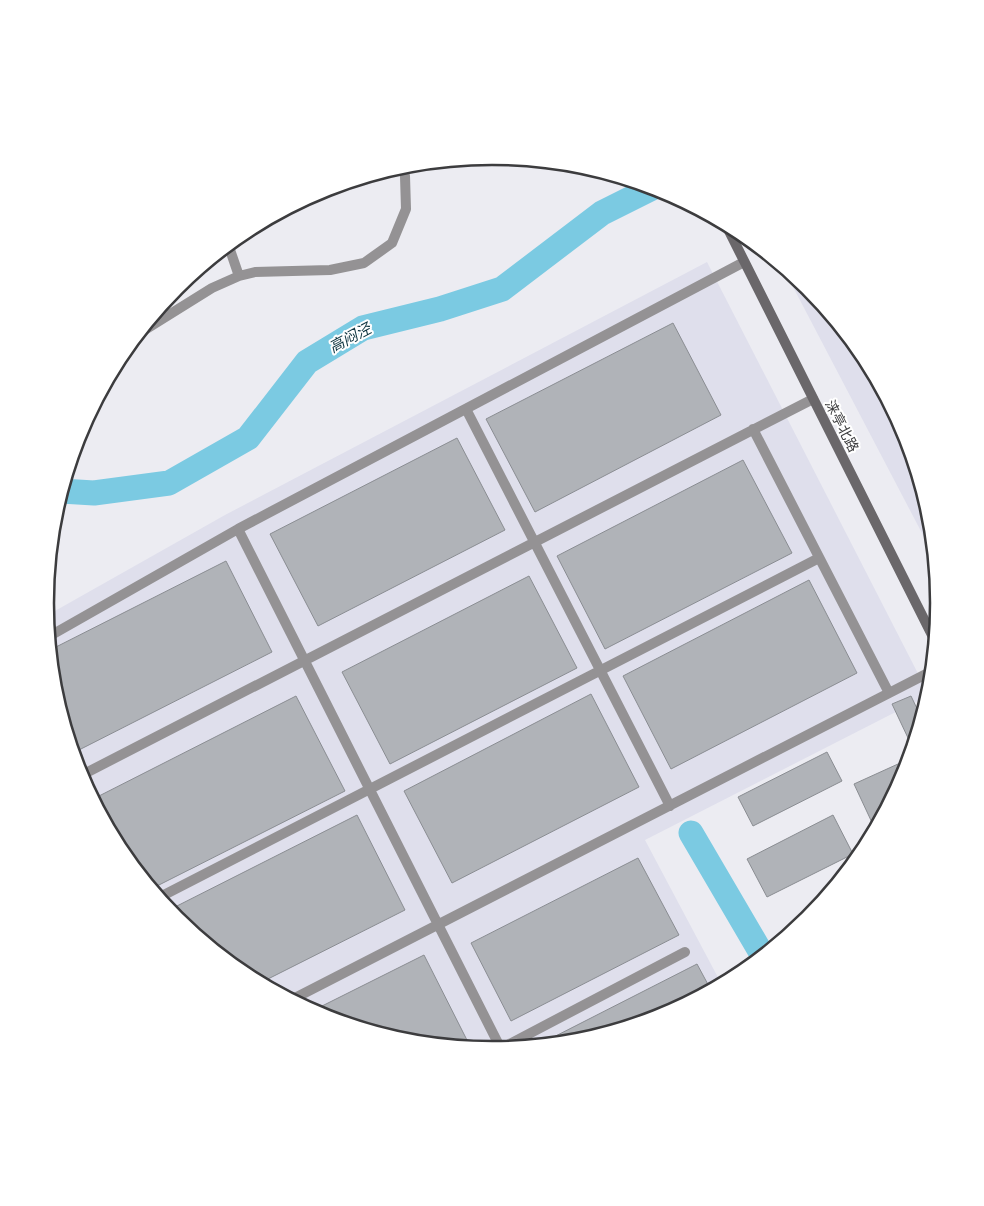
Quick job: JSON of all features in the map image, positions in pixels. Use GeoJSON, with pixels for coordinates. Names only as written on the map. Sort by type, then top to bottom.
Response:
{"type":"FeatureCollection","features":[{"type":"Feature","properties":{"kind":"street","name":"涞亭北路"},"geometry":{"type":"LineString","coordinates":[[731,236],[929,629]]}},
{"type":"Feature","properties":{"kind":"lane"},"geometry":{"type":"LineString","coordinates":[[155,323],[212,288],[239,276],[255,272],[330,270],[364,263],[392,243],[406,209],[404,174]]}},
{"type":"Feature","properties":{"kind":"lane"},"geometry":{"type":"LineString","coordinates":[[231,251],[239,276]]}},
{"type":"Feature","properties":{"kind":"lane"},"geometry":{"type":"LineString","coordinates":[[55,633],[238,529],[744,262]]}},
{"type":"Feature","properties":{"kind":"lane"},"geometry":{"type":"LineString","coordinates":[[88,772],[813,398]]}},
{"type":"Feature","properties":{"kind":"lane"},"geometry":{"type":"LineString","coordinates":[[466,409],[670,806]]}},
{"type":"Feature","properties":{"kind":"lane"},"geometry":{"type":"LineString","coordinates":[[753,430],[889,693]]}},
{"type":"Feature","properties":{"kind":"lane"},"geometry":{"type":"LineString","coordinates":[[238,529],[497,1041]]}},
{"type":"Feature","properties":{"kind":"lane"},"geometry":{"type":"LineString","coordinates":[[165,894],[819,558]]}},
{"type":"Feature","properties":{"kind":"lane"},"geometry":{"type":"LineString","coordinates":[[298,996],[924,675]]}},
{"type":"Feature","properties":{"kind":"lane"},"geometry":{"type":"LineString","coordinates":[[518,1040],[685,952]]}},
{"type":"Feature","properties":{"kind":"shaded area"},"geometry":{"type":"Polygon","coordinates":[[[707,262],[923,683],[919,700],[645,840],[718,978],[711,983],[660,1008],[633,1018],[577,1033],[549,1038],[492,1041],[463,1040],[435,1038],[379,1026],[324,1008],[273,983],[225,951],[182,913],[144,870],[112,822],[87,771],[77,744],[62,688],[57,660],[54,611],[225,515],[707,262]]]}},
{"type":"Feature","properties":{"kind":"shaded area"},"geometry":{"type":"Polygon","coordinates":[[[791,283],[840,336],[872,384],[897,435],[907,462],[926,541],[791,283]]]}},
{"type":"Feature","properties":{"kind":"building"},"geometry":{"type":"Polygon","coordinates":[[[673,323],[721,415],[535,512],[486,419],[673,323]]]}},
{"type":"Feature","properties":{"kind":"building"},"geometry":{"type":"Polygon","coordinates":[[[457,438],[505,530],[318,626],[270,534],[457,438]]]}},
{"type":"Feature","properties":{"kind":"building"},"geometry":{"type":"Polygon","coordinates":[[[743,460],[792,553],[605,649],[557,556],[743,460]]]}},
{"type":"Feature","properties":{"kind":"building"},"geometry":{"type":"Polygon","coordinates":[[[226,561],[272,652],[79,750],[62,688],[56,647],[226,561]]]}},
{"type":"Feature","properties":{"kind":"building"},"geometry":{"type":"Polygon","coordinates":[[[529,576],[577,668],[390,764],[342,672],[529,576]]]}},
{"type":"Feature","properties":{"kind":"building"},"geometry":{"type":"Polygon","coordinates":[[[809,580],[857,673],[671,769],[623,676],[809,580]]]}},
{"type":"Feature","properties":{"kind":"building"},"geometry":{"type":"Polygon","coordinates":[[[591,694],[639,787],[452,883],[404,791],[591,694]]]}},
{"type":"Feature","properties":{"kind":"building"},"geometry":{"type":"Polygon","coordinates":[[[296,696],[345,791],[158,886],[144,870],[112,822],[99,796],[296,696]]]}},
{"type":"Feature","properties":{"kind":"building"},"geometry":{"type":"Polygon","coordinates":[[[911,696],[917,708],[908,739],[892,704],[911,696]]]}},
{"type":"Feature","properties":{"kind":"building"},"geometry":{"type":"Polygon","coordinates":[[[827,752],[842,781],[753,826],[738,797],[827,752]]]}},
{"type":"Feature","properties":{"kind":"building"},"geometry":{"type":"Polygon","coordinates":[[[900,763],[872,822],[854,784],[900,763]]]}},
{"type":"Feature","properties":{"kind":"building"},"geometry":{"type":"Polygon","coordinates":[[[357,815],[405,910],[267,979],[225,951],[176,906],[357,815]]]}},
{"type":"Feature","properties":{"kind":"building"},"geometry":{"type":"Polygon","coordinates":[[[833,815],[852,852],[850,856],[767,897],[747,859],[833,815]]]}},
{"type":"Feature","properties":{"kind":"building"},"geometry":{"type":"Polygon","coordinates":[[[638,858],[679,935],[511,1021],[471,943],[638,858]]]}},
{"type":"Feature","properties":{"kind":"building"},"geometry":{"type":"Polygon","coordinates":[[[424,955],[467,1040],[435,1038],[407,1033],[351,1018],[321,1007],[424,955]]]}},
{"type":"Feature","properties":{"kind":"building"},"geometry":{"type":"Polygon","coordinates":[[[697,964],[708,985],[660,1008],[633,1018],[553,1037],[697,964]]]}},
{"type":"Feature","properties":{"kind":"waterway","name":"高闷泾"},"geometry":{"type":"LineString","coordinates":[[69,491],[94,493],[169,483],[248,438],[307,362],[363,328],[440,309],[502,289],[602,213],[644,192]]}},
{"type":"Feature","properties":{"kind":"waterway"},"geometry":{"type":"LineString","coordinates":[[691,833],[760,950]]}}]}
